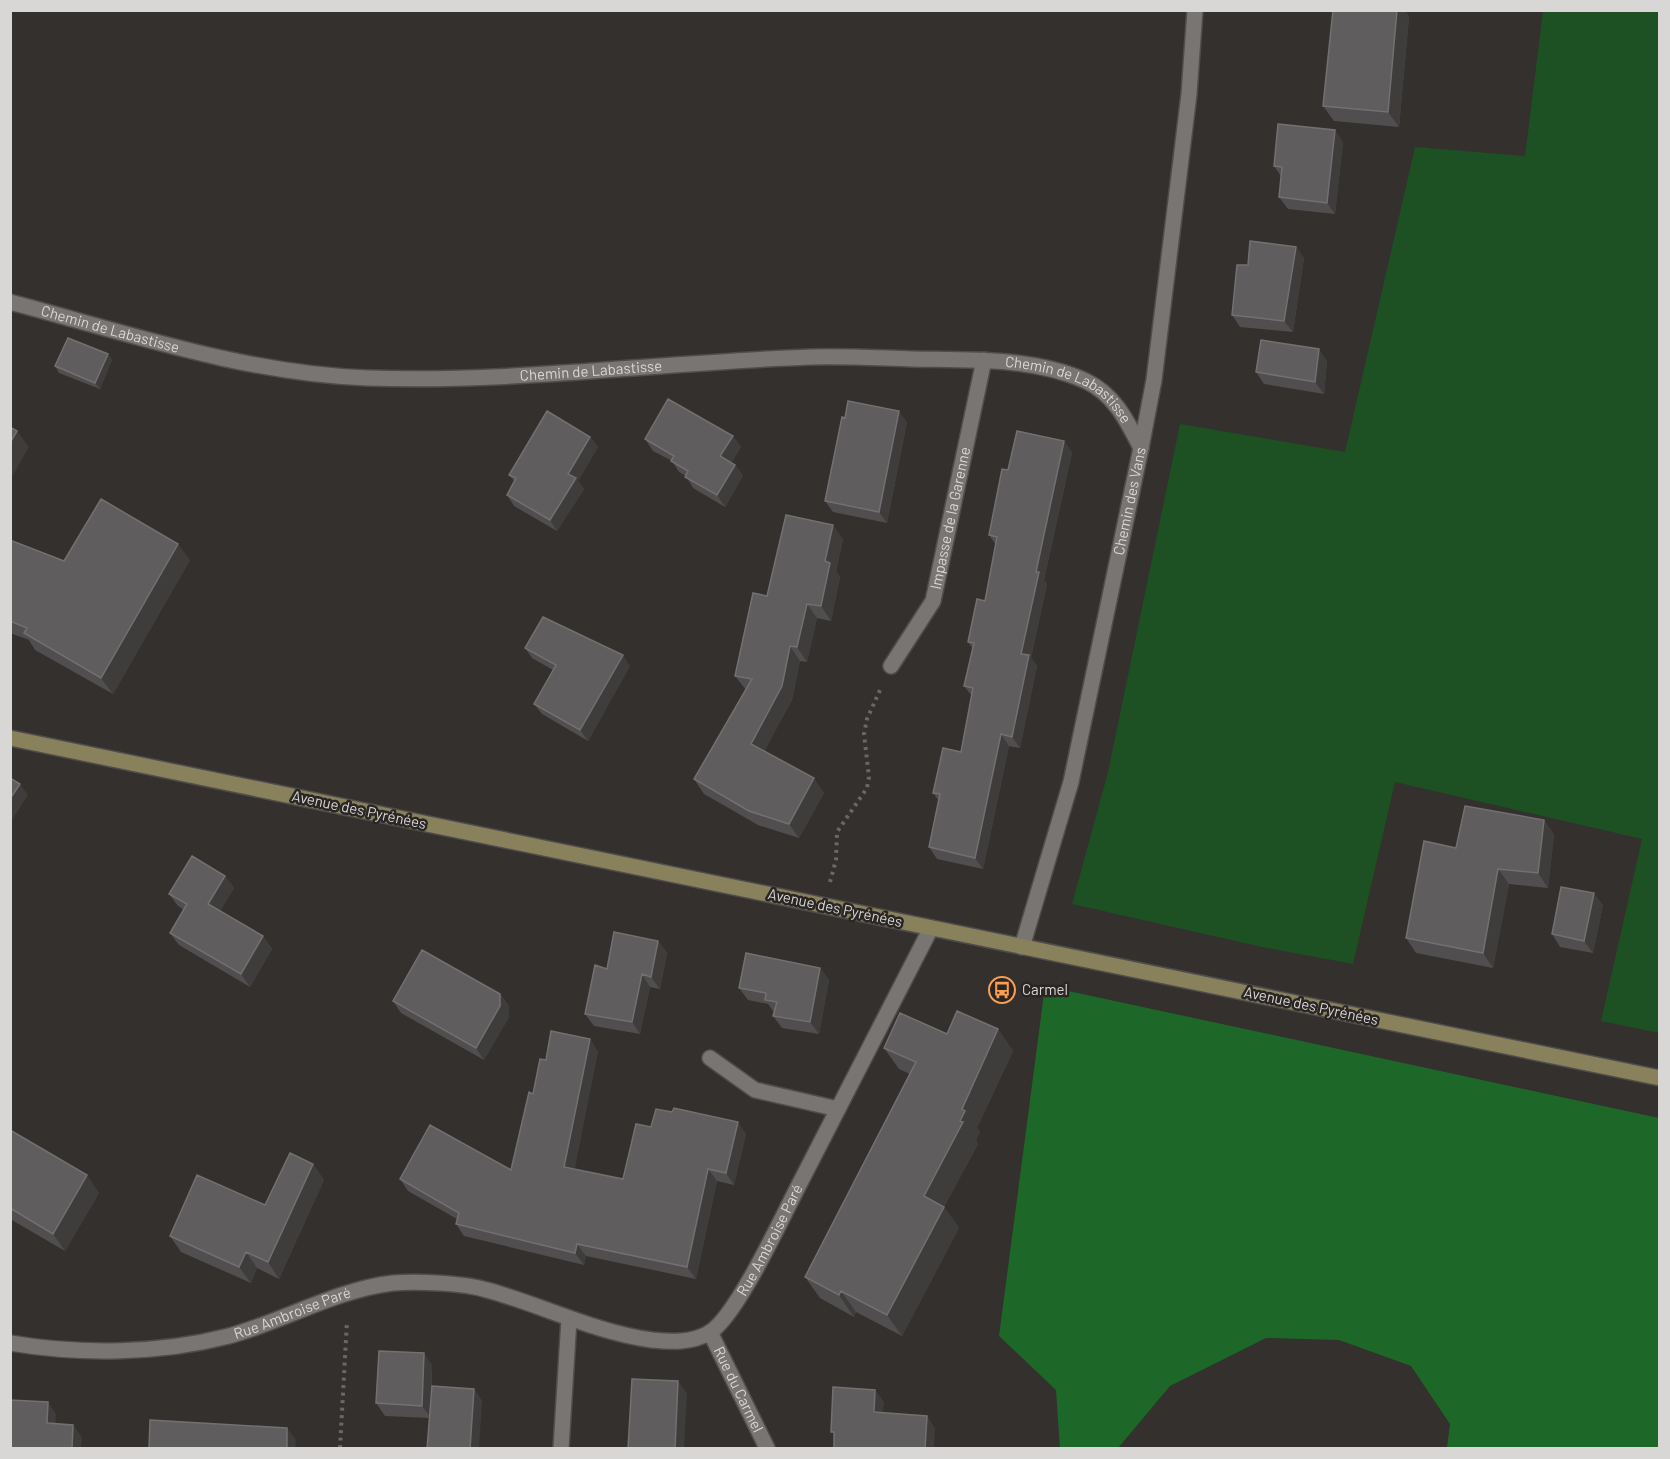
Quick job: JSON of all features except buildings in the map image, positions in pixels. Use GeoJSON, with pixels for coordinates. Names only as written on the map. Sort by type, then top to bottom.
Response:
{"type":"FeatureCollection","features":[{"type":"Feature","properties":{"kind":"main road","name":"Avenue des Pyrénées"},"geometry":{"type":"LineString","coordinates":[[10,738],[1659,1078]]}},
{"type":"Feature","properties":{"kind":"street","name":"Chemin des Vans"},"geometry":{"type":"LineString","coordinates":[[1022,947],[1071,782],[1154,380],[1182,151],[1195,10]]}},
{"type":"Feature","properties":{"kind":"street","name":"Chemin de Labastisse"},"geometry":{"type":"LineString","coordinates":[[10,302],[206,354],[297,371],[366,378],[478,378],[813,357],[984,360],[1052,368],[1089,382],[1116,403],[1141,448]]}},
{"type":"Feature","properties":{"kind":"street","name":"Impasse de la Garenne"},"geometry":{"type":"LineString","coordinates":[[891,666],[933,602],[984,360]]}},
{"type":"Feature","properties":{"kind":"street","name":"Rue Ambroise Paré"},"geometry":{"type":"LineString","coordinates":[[10,1343],[74,1350],[132,1349],[181,1344],[229,1335],[349,1294],[393,1283],[485,1289],[569,1319],[649,1340],[681,1342],[710,1332],[729,1313],[763,1253],[931,928]]}},
{"type":"Feature","properties":{"kind":"street"},"geometry":{"type":"LineString","coordinates":[[710,1058],[755,1090],[838,1109]]}},
{"type":"Feature","properties":{"kind":"street"},"geometry":{"type":"LineString","coordinates":[[561,1449],[569,1319]]}},
{"type":"Feature","properties":{"kind":"street","name":"Rue du Carmel"},"geometry":{"type":"LineString","coordinates":[[710,1332],[767,1449]]}},
{"type":"Feature","properties":{"kind":"path"},"geometry":{"type":"LineString","coordinates":[[824,906],[836,860],[837,832],[867,788],[869,777],[864,734],[867,719],[891,666]]}},
{"type":"Feature","properties":{"kind":"path"},"geometry":{"type":"LineString","coordinates":[[340,1449],[349,1294]]}},
{"type":"Feature","properties":{"kind":"green space"},"geometry":{"type":"Polygon","coordinates":[[[1543,11],[1659,11],[1659,1033],[1601,1021],[1642,839],[1395,782],[1353,964],[1262,947],[1072,904],[1108,772],[1180,424],[1345,452],[1415,147],[1525,156],[1543,11]]]}},
{"type":"Feature","properties":{"kind":"green space"},"geometry":{"type":"Polygon","coordinates":[[[1045,986],[1659,1118],[1659,1448],[1447,1448],[1450,1424],[1411,1366],[1339,1340],[1266,1338],[1170,1386],[1118,1448],[1060,1448],[1056,1390],[999,1336],[1045,986]]]}},
{"type":"Feature","properties":{"kind":"place","name":"Carmel"},"geometry":{"type":"Point","coordinates":[1002,990]}}]}
